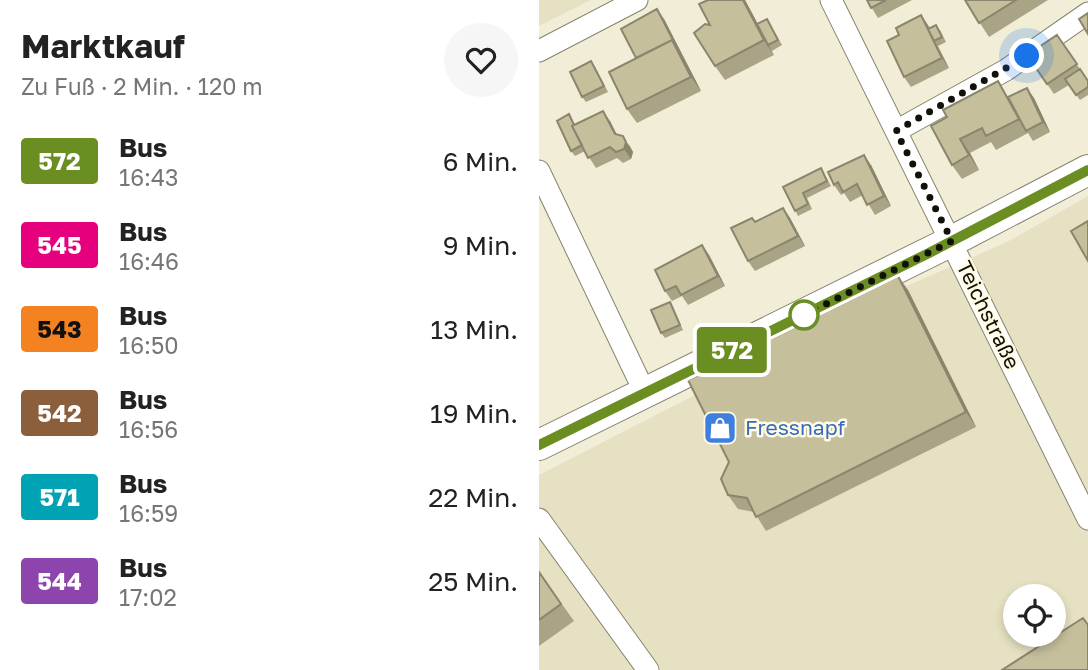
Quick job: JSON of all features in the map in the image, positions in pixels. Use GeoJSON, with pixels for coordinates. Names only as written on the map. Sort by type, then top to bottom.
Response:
{"type":"FeatureCollection","features":[{"type":"Feature","properties":{"kind":"main road"},"geometry":{"type":"LineString","coordinates":[[539,445],[952,241],[1088,170]]}},
{"type":"Feature","properties":{"kind":"street"},"geometry":{"type":"LineString","coordinates":[[539,51],[637,0]]}},
{"type":"Feature","properties":{"kind":"street","name":"Teichstraße"},"geometry":{"type":"LineString","coordinates":[[831,0],[1088,519]]}},
{"type":"Feature","properties":{"kind":"street"},"geometry":{"type":"LineString","coordinates":[[896,131],[1006,70],[1088,13]]}},
{"type":"Feature","properties":{"kind":"street"},"geometry":{"type":"LineString","coordinates":[[539,171],[645,393]]}},
{"type":"Feature","properties":{"kind":"street"},"geometry":{"type":"LineString","coordinates":[[539,519],[648,670]]}},
{"type":"Feature","properties":{"kind":"shaded area"},"geometry":{"type":"Polygon","coordinates":[[[539,0],[591,0],[539,26],[539,0]]]}},
{"type":"Feature","properties":{"kind":"shaded area"},"geometry":{"type":"Polygon","coordinates":[[[1088,196],[1088,670],[539,670],[539,475],[909,285],[1007,242],[1088,196]]]}},
{"type":"Feature","properties":{"kind":"building"},"geometry":{"type":"Polygon","coordinates":[[[708,0],[743,0],[764,40],[715,66],[694,33],[705,24],[710,25],[699,4],[708,0]]]}},
{"type":"Feature","properties":{"kind":"building"},"geometry":{"type":"Polygon","coordinates":[[[867,0],[886,0],[871,8],[867,0]]]}},
{"type":"Feature","properties":{"kind":"building"},"geometry":{"type":"Polygon","coordinates":[[[965,0],[1016,0],[979,23],[965,0]]]}},
{"type":"Feature","properties":{"kind":"building"},"geometry":{"type":"Polygon","coordinates":[[[657,9],[675,44],[672,40],[636,58],[621,29],[657,9]]]}},
{"type":"Feature","properties":{"kind":"building"},"geometry":{"type":"Polygon","coordinates":[[[1088,13],[1088,34],[1079,19],[1088,13]]]}},
{"type":"Feature","properties":{"kind":"building"},"geometry":{"type":"Polygon","coordinates":[[[921,15],[942,58],[904,77],[887,41],[899,35],[896,28],[921,15]]]}},
{"type":"Feature","properties":{"kind":"building"},"geometry":{"type":"Polygon","coordinates":[[[767,19],[778,40],[768,45],[757,24],[767,19]]]}},
{"type":"Feature","properties":{"kind":"building"},"geometry":{"type":"Polygon","coordinates":[[[936,25],[942,37],[934,41],[928,29],[936,25]]]}},
{"type":"Feature","properties":{"kind":"building"},"geometry":{"type":"Polygon","coordinates":[[[1057,35],[1077,64],[1047,84],[1027,55],[1057,35]]]}},
{"type":"Feature","properties":{"kind":"building"},"geometry":{"type":"Polygon","coordinates":[[[672,40],[691,77],[627,109],[609,72],[672,40]]]}},
{"type":"Feature","properties":{"kind":"building"},"geometry":{"type":"Polygon","coordinates":[[[591,61],[604,86],[582,97],[570,72],[591,61]]]}},
{"type":"Feature","properties":{"kind":"building"},"geometry":{"type":"Polygon","coordinates":[[[1080,69],[1088,81],[1088,87],[1076,95],[1065,79],[1080,69]]]}},
{"type":"Feature","properties":{"kind":"building"},"geometry":{"type":"Polygon","coordinates":[[[998,81],[1019,119],[986,136],[982,128],[960,139],[969,155],[952,165],[931,126],[947,117],[943,110],[998,81]]]}},
{"type":"Feature","properties":{"kind":"building"},"geometry":{"type":"Polygon","coordinates":[[[1027,88],[1043,122],[1026,131],[1008,97],[1027,88]]]}},
{"type":"Feature","properties":{"kind":"building"},"geometry":{"type":"Polygon","coordinates":[[[603,111],[615,134],[623,136],[626,142],[624,149],[616,152],[610,147],[588,158],[572,126],[603,111]]]}},
{"type":"Feature","properties":{"kind":"building"},"geometry":{"type":"Polygon","coordinates":[[[569,114],[582,145],[571,151],[557,121],[569,114]]]}},
{"type":"Feature","properties":{"kind":"building"},"geometry":{"type":"Polygon","coordinates":[[[864,155],[884,196],[867,205],[857,184],[843,192],[838,182],[834,185],[828,172],[864,155]]]}},
{"type":"Feature","properties":{"kind":"building"},"geometry":{"type":"Polygon","coordinates":[[[821,168],[827,181],[803,193],[808,204],[795,211],[783,187],[821,168]]]}},
{"type":"Feature","properties":{"kind":"building"},"geometry":{"type":"Polygon","coordinates":[[[783,208],[798,236],[748,261],[731,228],[752,218],[755,222],[783,208]]]}},
{"type":"Feature","properties":{"kind":"building"},"geometry":{"type":"Polygon","coordinates":[[[1088,221],[1088,261],[1071,231],[1088,221]]]}},
{"type":"Feature","properties":{"kind":"building"},"geometry":{"type":"Polygon","coordinates":[[[702,245],[718,276],[681,295],[676,286],[665,291],[655,270],[702,245]]]}},
{"type":"Feature","properties":{"kind":"building"},"geometry":{"type":"Polygon","coordinates":[[[898,276],[966,412],[756,517],[747,498],[728,495],[721,479],[729,462],[688,380],[898,276]]]}},
{"type":"Feature","properties":{"kind":"building"},"geometry":{"type":"Polygon","coordinates":[[[670,302],[680,325],[661,333],[651,310],[670,302]]]}},
{"type":"Feature","properties":{"kind":"building"},"geometry":{"type":"Polygon","coordinates":[[[539,572],[561,604],[539,620],[539,572]]]}},
{"type":"Feature","properties":{"kind":"building"},"geometry":{"type":"Polygon","coordinates":[[[1083,618],[1088,625],[1088,670],[1002,670],[1038,647],[1066,647],[1066,629],[1083,618]]]}},
{"type":"Feature","properties":{"kind":"bus line","name":"572"},"geometry":{"type":"LineString","coordinates":[[539,445],[929,253],[1088,170]]}},
{"type":"Feature","properties":{"kind":"place","name":"Fressnapf"},"geometry":{"type":"Point","coordinates":[720,428]}},
{"type":"Feature","properties":{"kind":"route"},"geometry":{"type":"LineString","coordinates":[[804,315],[952,241],[896,131],[1027,56]]}}]}
